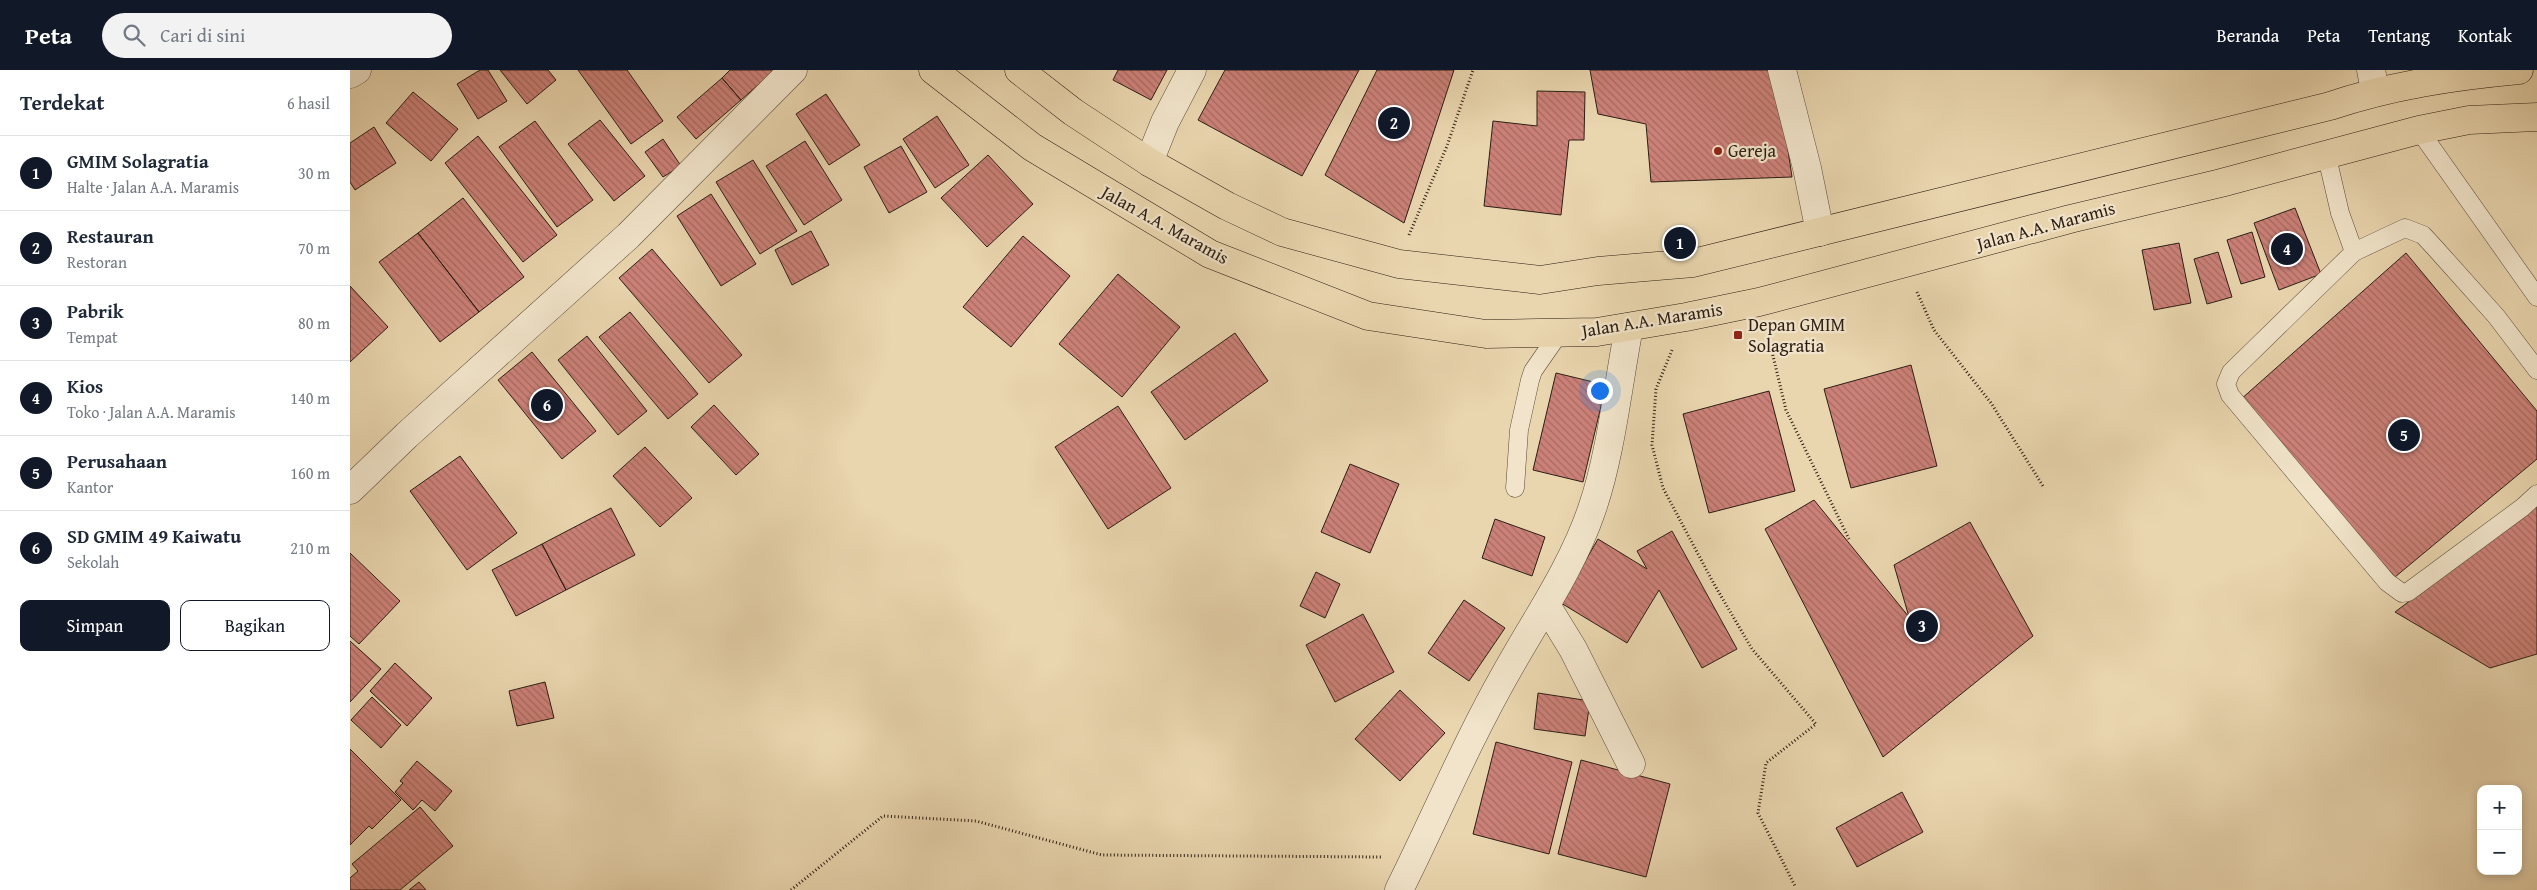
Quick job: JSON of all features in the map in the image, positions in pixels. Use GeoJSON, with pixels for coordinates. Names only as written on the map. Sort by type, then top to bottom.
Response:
{"type":"FeatureCollection","features":[{"type":"Feature","properties":{"kind":"highway","name":"Jalan A.A. Maramis"},"geometry":{"type":"LineString","coordinates":[[933,70],[1032,148],[1210,254],[1368,316],[1486,334],[1597,332],[1759,302],[2070,219],[2221,183],[2326,153],[2419,130],[2469,120],[2537,117]]}},
{"type":"Feature","properties":{"kind":"highway"},"geometry":{"type":"LineString","coordinates":[[1019,70],[1073,112],[1149,162],[1227,206],[1282,232],[1399,264],[1540,280],[1598,271],[1693,263],[2330,106],[2373,80],[2519,70]]}},
{"type":"Feature","properties":{"kind":"street"},"geometry":{"type":"LineString","coordinates":[[350,74],[357,70]]}},
{"type":"Feature","properties":{"kind":"street"},"geometry":{"type":"LineString","coordinates":[[350,490],[407,435],[628,236],[792,70]]}},
{"type":"Feature","properties":{"kind":"street"},"geometry":{"type":"LineString","coordinates":[[1149,162],[1165,122],[1192,70]]}},
{"type":"Feature","properties":{"kind":"street"},"geometry":{"type":"LineString","coordinates":[[1782,70],[1807,168],[1820,232]]}},
{"type":"Feature","properties":{"kind":"street"},"geometry":{"type":"LineString","coordinates":[[1399,890],[1506,673],[1571,558],[1592,508],[1606,455],[1630,327]]}},
{"type":"Feature","properties":{"kind":"street"},"geometry":{"type":"LineString","coordinates":[[1546,605],[1573,649],[1631,764]]}},
{"type":"Feature","properties":{"kind":"lane"},"geometry":{"type":"LineString","coordinates":[[2419,130],[2537,297]]}},
{"type":"Feature","properties":{"kind":"lane"},"geometry":{"type":"LineString","coordinates":[[2326,153],[2340,212],[2354,252]]}},
{"type":"Feature","properties":{"kind":"lane"},"geometry":{"type":"LineString","coordinates":[[2537,370],[2496,316],[2423,235],[2405,228],[2354,252],[2231,372],[2226,384],[2230,395],[2386,582],[2402,593],[2408,592],[2461,554],[2523,507],[2537,494]]}},
{"type":"Feature","properties":{"kind":"lane"},"geometry":{"type":"LineString","coordinates":[[1515,488],[1520,430],[1530,380],[1533,371],[1560,332]]}},
{"type":"Feature","properties":{"kind":"path"},"geometry":{"type":"LineString","coordinates":[[1399,264],[1447,146],[1473,70]]}},
{"type":"Feature","properties":{"kind":"path"},"geometry":{"type":"LineString","coordinates":[[1905,264],[1934,330],[1990,403],[2043,486]]}},
{"type":"Feature","properties":{"kind":"path"},"geometry":{"type":"LineString","coordinates":[[1759,302],[1786,410],[1849,539]]}},
{"type":"Feature","properties":{"kind":"path"},"geometry":{"type":"LineString","coordinates":[[1686,317],[1656,389],[1652,445],[1662,488],[1752,649],[1816,724],[1766,762],[1758,813],[1795,886]]}},
{"type":"Feature","properties":{"kind":"path"},"geometry":{"type":"LineString","coordinates":[[791,890],[883,816],[976,821],[1102,855],[1415,858]]}},
{"type":"Feature","properties":{"kind":"building"},"geometry":{"type":"Polygon","coordinates":[[[480,70],[488,70],[507,101],[478,119],[457,84],[480,70]]]}},
{"type":"Feature","properties":{"kind":"building"},"geometry":{"type":"Polygon","coordinates":[[[500,70],[548,70],[556,80],[527,104],[500,70]]]}},
{"type":"Feature","properties":{"kind":"building"},"geometry":{"type":"Polygon","coordinates":[[[578,70],[627,70],[663,121],[631,144],[578,70]]]}},
{"type":"Feature","properties":{"kind":"building"},"geometry":{"type":"Polygon","coordinates":[[[730,70],[775,70],[741,100],[722,78],[730,70]]]}},
{"type":"Feature","properties":{"kind":"building"},"geometry":{"type":"Polygon","coordinates":[[[1118,70],[1167,70],[1151,100],[1113,80],[1118,70]]]}},
{"type":"Feature","properties":{"kind":"building"},"geometry":{"type":"Polygon","coordinates":[[[1225,70],[1359,70],[1302,176],[1198,120],[1225,70]]]}},
{"type":"Feature","properties":{"kind":"building"},"geometry":{"type":"Polygon","coordinates":[[[1377,70],[1454,70],[1404,223],[1325,175],[1377,70]]]}},
{"type":"Feature","properties":{"kind":"building","name":"Gereja"},"geometry":{"type":"Polygon","coordinates":[[[1590,70],[1776,70],[1792,177],[1651,182],[1646,124],[1598,114],[1590,70]]]}},
{"type":"Feature","properties":{"kind":"building"},"geometry":{"type":"Polygon","coordinates":[[[722,78],[741,100],[696,139],[677,117],[722,78]]]}},
{"type":"Feature","properties":{"kind":"building"},"geometry":{"type":"Polygon","coordinates":[[[1537,91],[1585,92],[1584,140],[1569,140],[1561,215],[1484,206],[1493,121],[1537,126],[1537,91]]]}},
{"type":"Feature","properties":{"kind":"building"},"geometry":{"type":"Polygon","coordinates":[[[413,92],[458,129],[431,161],[386,123],[413,92]]]}},
{"type":"Feature","properties":{"kind":"building"},"geometry":{"type":"Polygon","coordinates":[[[826,94],[860,145],[829,165],[796,114],[826,94]]]}},
{"type":"Feature","properties":{"kind":"building"},"geometry":{"type":"Polygon","coordinates":[[[937,116],[969,165],[935,188],[903,139],[937,116]]]}},
{"type":"Feature","properties":{"kind":"building"},"geometry":{"type":"Polygon","coordinates":[[[600,120],[645,176],[614,201],[568,144],[600,120]]]}},
{"type":"Feature","properties":{"kind":"building"},"geometry":{"type":"Polygon","coordinates":[[[535,121],[593,200],[557,227],[499,147],[535,121]]]}},
{"type":"Feature","properties":{"kind":"building"},"geometry":{"type":"Polygon","coordinates":[[[374,127],[396,163],[355,190],[350,182],[350,143],[374,127]]]}},
{"type":"Feature","properties":{"kind":"building"},"geometry":{"type":"Polygon","coordinates":[[[478,136],[557,235],[523,262],[445,163],[478,136]]]}},
{"type":"Feature","properties":{"kind":"building"},"geometry":{"type":"Polygon","coordinates":[[[663,139],[681,166],[663,177],[645,152],[663,139]]]}},
{"type":"Feature","properties":{"kind":"building"},"geometry":{"type":"Polygon","coordinates":[[[805,141],[842,200],[804,225],[766,166],[805,141]]]}},
{"type":"Feature","properties":{"kind":"building"},"geometry":{"type":"Polygon","coordinates":[[[901,146],[927,192],[889,213],[864,167],[901,146]]]}},
{"type":"Feature","properties":{"kind":"building"},"geometry":{"type":"Polygon","coordinates":[[[988,155],[1033,204],[987,247],[941,198],[988,155]]]}},
{"type":"Feature","properties":{"kind":"building"},"geometry":{"type":"Polygon","coordinates":[[[753,160],[797,231],[760,254],[716,182],[753,160]]]}},
{"type":"Feature","properties":{"kind":"building"},"geometry":{"type":"Polygon","coordinates":[[[711,194],[756,264],[721,286],[677,216],[711,194]]]}},
{"type":"Feature","properties":{"kind":"building"},"geometry":{"type":"Polygon","coordinates":[[[463,198],[524,277],[479,312],[418,233],[463,198]]]}},
{"type":"Feature","properties":{"kind":"building"},"geometry":{"type":"Polygon","coordinates":[[[2295,208],[2321,274],[2279,290],[2254,223],[2295,208]]]}},
{"type":"Feature","properties":{"kind":"building"},"geometry":{"type":"Polygon","coordinates":[[[811,231],[829,265],[792,285],[775,250],[811,231]]]}},
{"type":"Feature","properties":{"kind":"building"},"geometry":{"type":"Polygon","coordinates":[[[2252,232],[2265,277],[2241,284],[2227,240],[2252,232]]]}},
{"type":"Feature","properties":{"kind":"building"},"geometry":{"type":"Polygon","coordinates":[[[418,233],[479,312],[440,342],[379,262],[418,233]]]}},
{"type":"Feature","properties":{"kind":"building"},"geometry":{"type":"Polygon","coordinates":[[[1023,236],[1070,276],[1011,347],[963,307],[1023,236]]]}},
{"type":"Feature","properties":{"kind":"building"},"geometry":{"type":"Polygon","coordinates":[[[2179,243],[2191,303],[2154,310],[2142,250],[2179,243]]]}},
{"type":"Feature","properties":{"kind":"building"},"geometry":{"type":"Polygon","coordinates":[[[652,249],[742,355],[709,383],[619,278],[652,249]]]}},
{"type":"Feature","properties":{"kind":"building"},"geometry":{"type":"Polygon","coordinates":[[[2218,252],[2232,297],[2207,304],[2194,259],[2218,252]]]}},
{"type":"Feature","properties":{"kind":"building"},"geometry":{"type":"Polygon","coordinates":[[[2406,253],[2537,411],[2537,459],[2395,577],[2240,400],[2406,253]]]}},
{"type":"Feature","properties":{"kind":"building"},"geometry":{"type":"Polygon","coordinates":[[[1118,274],[1180,327],[1122,397],[1059,344],[1118,274]]]}},
{"type":"Feature","properties":{"kind":"building"},"geometry":{"type":"Polygon","coordinates":[[[350,286],[388,327],[350,362],[350,286]]]}},
{"type":"Feature","properties":{"kind":"building"},"geometry":{"type":"Polygon","coordinates":[[[630,312],[698,394],[668,419],[599,337],[630,312]]]}},
{"type":"Feature","properties":{"kind":"building"},"geometry":{"type":"Polygon","coordinates":[[[1235,333],[1268,381],[1185,440],[1151,392],[1235,333]]]}},
{"type":"Feature","properties":{"kind":"building"},"geometry":{"type":"Polygon","coordinates":[[[587,336],[647,411],[618,435],[558,360],[587,336]]]}},
{"type":"Feature","properties":{"kind":"building"},"geometry":{"type":"Polygon","coordinates":[[[532,352],[596,431],[562,459],[498,380],[532,352]]]}},
{"type":"Feature","properties":{"kind":"building"},"geometry":{"type":"Polygon","coordinates":[[[1911,365],[1937,466],[1851,488],[1824,389],[1911,365]]]}},
{"type":"Feature","properties":{"kind":"building"},"geometry":{"type":"Polygon","coordinates":[[[1556,373],[1606,385],[1583,482],[1533,470],[1556,373]]]}},
{"type":"Feature","properties":{"kind":"building"},"geometry":{"type":"Polygon","coordinates":[[[1769,391],[1795,491],[1709,513],[1683,414],[1769,391]]]}},
{"type":"Feature","properties":{"kind":"building"},"geometry":{"type":"Polygon","coordinates":[[[714,405],[759,454],[736,475],[691,427],[714,405]]]}},
{"type":"Feature","properties":{"kind":"building"},"geometry":{"type":"Polygon","coordinates":[[[1118,406],[1171,488],[1108,529],[1055,447],[1118,406]]]}},
{"type":"Feature","properties":{"kind":"building"},"geometry":{"type":"Polygon","coordinates":[[[645,447],[692,498],[660,527],[613,476],[645,447]]]}},
{"type":"Feature","properties":{"kind":"building"},"geometry":{"type":"Polygon","coordinates":[[[460,456],[517,533],[467,570],[410,491],[460,456]]]}},
{"type":"Feature","properties":{"kind":"building"},"geometry":{"type":"Polygon","coordinates":[[[1350,464],[1399,484],[1370,553],[1321,532],[1350,464]]]}},
{"type":"Feature","properties":{"kind":"building"},"geometry":{"type":"Polygon","coordinates":[[[1814,500],[1909,617],[1894,565],[1970,522],[2033,636],[1883,757],[1765,529],[1814,500]]]}},
{"type":"Feature","properties":{"kind":"building"},"geometry":{"type":"Polygon","coordinates":[[[2537,505],[2537,654],[2490,668],[2395,612],[2537,505]]]}},
{"type":"Feature","properties":{"kind":"building"},"geometry":{"type":"Polygon","coordinates":[[[611,508],[635,555],[566,590],[542,544],[611,508]]]}},
{"type":"Feature","properties":{"kind":"building"},"geometry":{"type":"Polygon","coordinates":[[[1495,519],[1545,537],[1532,576],[1482,558],[1495,519]]]}},
{"type":"Feature","properties":{"kind":"building"},"geometry":{"type":"Polygon","coordinates":[[[1672,531],[1737,649],[1702,668],[1659,590],[1627,643],[1561,603],[1598,539],[1647,569],[1637,551],[1672,531]]]}},
{"type":"Feature","properties":{"kind":"building"},"geometry":{"type":"Polygon","coordinates":[[[542,544],[566,590],[516,616],[492,570],[542,544]]]}},
{"type":"Feature","properties":{"kind":"building"},"geometry":{"type":"Polygon","coordinates":[[[350,553],[400,601],[359,644],[350,636],[350,553]]]}},
{"type":"Feature","properties":{"kind":"building"},"geometry":{"type":"Polygon","coordinates":[[[1316,572],[1340,584],[1325,618],[1300,606],[1316,572]]]}},
{"type":"Feature","properties":{"kind":"building"},"geometry":{"type":"Polygon","coordinates":[[[1464,600],[1505,628],[1469,681],[1428,653],[1464,600]]]}},
{"type":"Feature","properties":{"kind":"building"},"geometry":{"type":"Polygon","coordinates":[[[1363,614],[1394,672],[1335,702],[1306,645],[1363,614]]]}},
{"type":"Feature","properties":{"kind":"building"},"geometry":{"type":"Polygon","coordinates":[[[350,641],[381,669],[350,702],[350,641]]]}},
{"type":"Feature","properties":{"kind":"building"},"geometry":{"type":"Polygon","coordinates":[[[395,663],[432,698],[407,726],[370,691],[395,663]]]}},
{"type":"Feature","properties":{"kind":"building"},"geometry":{"type":"Polygon","coordinates":[[[545,682],[554,718],[517,726],[509,691],[545,682]]]}},
{"type":"Feature","properties":{"kind":"building"},"geometry":{"type":"Polygon","coordinates":[[[1400,690],[1445,733],[1400,781],[1355,739],[1400,690]]]}},
{"type":"Feature","properties":{"kind":"building"},"geometry":{"type":"Polygon","coordinates":[[[1538,693],[1590,701],[1585,736],[1534,729],[1538,693]]]}},
{"type":"Feature","properties":{"kind":"building"},"geometry":{"type":"Polygon","coordinates":[[[372,697],[401,725],[381,748],[351,720],[372,697]]]}},
{"type":"Feature","properties":{"kind":"building"},"geometry":{"type":"Polygon","coordinates":[[[1496,742],[1572,762],[1549,854],[1473,834],[1496,742]]]}},
{"type":"Feature","properties":{"kind":"building"},"geometry":{"type":"Polygon","coordinates":[[[350,749],[401,800],[372,829],[369,826],[350,845],[350,749]]]}},
{"type":"Feature","properties":{"kind":"building"},"geometry":{"type":"Polygon","coordinates":[[[1581,760],[1670,784],[1646,877],[1558,854],[1581,760]]]}},
{"type":"Feature","properties":{"kind":"building"},"geometry":{"type":"Polygon","coordinates":[[[417,761],[452,791],[435,811],[422,800],[413,810],[395,792],[403,783],[400,781],[417,761]]]}},
{"type":"Feature","properties":{"kind":"building"},"geometry":{"type":"Polygon","coordinates":[[[1902,792],[1923,832],[1857,867],[1836,828],[1902,792]]]}},
{"type":"Feature","properties":{"kind":"building"},"geometry":{"type":"Polygon","coordinates":[[[420,807],[453,846],[400,890],[350,890],[350,878],[358,871],[352,864],[420,807]]]}},
{"type":"Feature","properties":{"kind":"building"},"geometry":{"type":"Polygon","coordinates":[[[419,882],[426,890],[409,890],[419,882]]]}},
{"type":"Feature","properties":{"kind":"place","name":"Restauran"},"geometry":{"type":"Point","coordinates":[1394,123]}},
{"type":"Feature","properties":{"kind":"place","name":"Gereja"},"geometry":{"type":"Point","coordinates":[1718,151]}},
{"type":"Feature","properties":{"kind":"place","name":"GMIM Solagratia"},"geometry":{"type":"Point","coordinates":[1680,243]}},
{"type":"Feature","properties":{"kind":"place","name":"Kios"},"geometry":{"type":"Point","coordinates":[2287,249]}},
{"type":"Feature","properties":{"kind":"place","name":"Depan GMIM Solagratia"},"geometry":{"type":"Point","coordinates":[1738,335]}},
{"type":"Feature","properties":{"kind":"place","name":"SD GMIM 49 Kaiwatu"},"geometry":{"type":"Point","coordinates":[547,405]}},
{"type":"Feature","properties":{"kind":"place","name":"Perusahaan"},"geometry":{"type":"Point","coordinates":[2404,435]}},
{"type":"Feature","properties":{"kind":"place","name":"Pabrik"},"geometry":{"type":"Point","coordinates":[1922,626]}}]}
